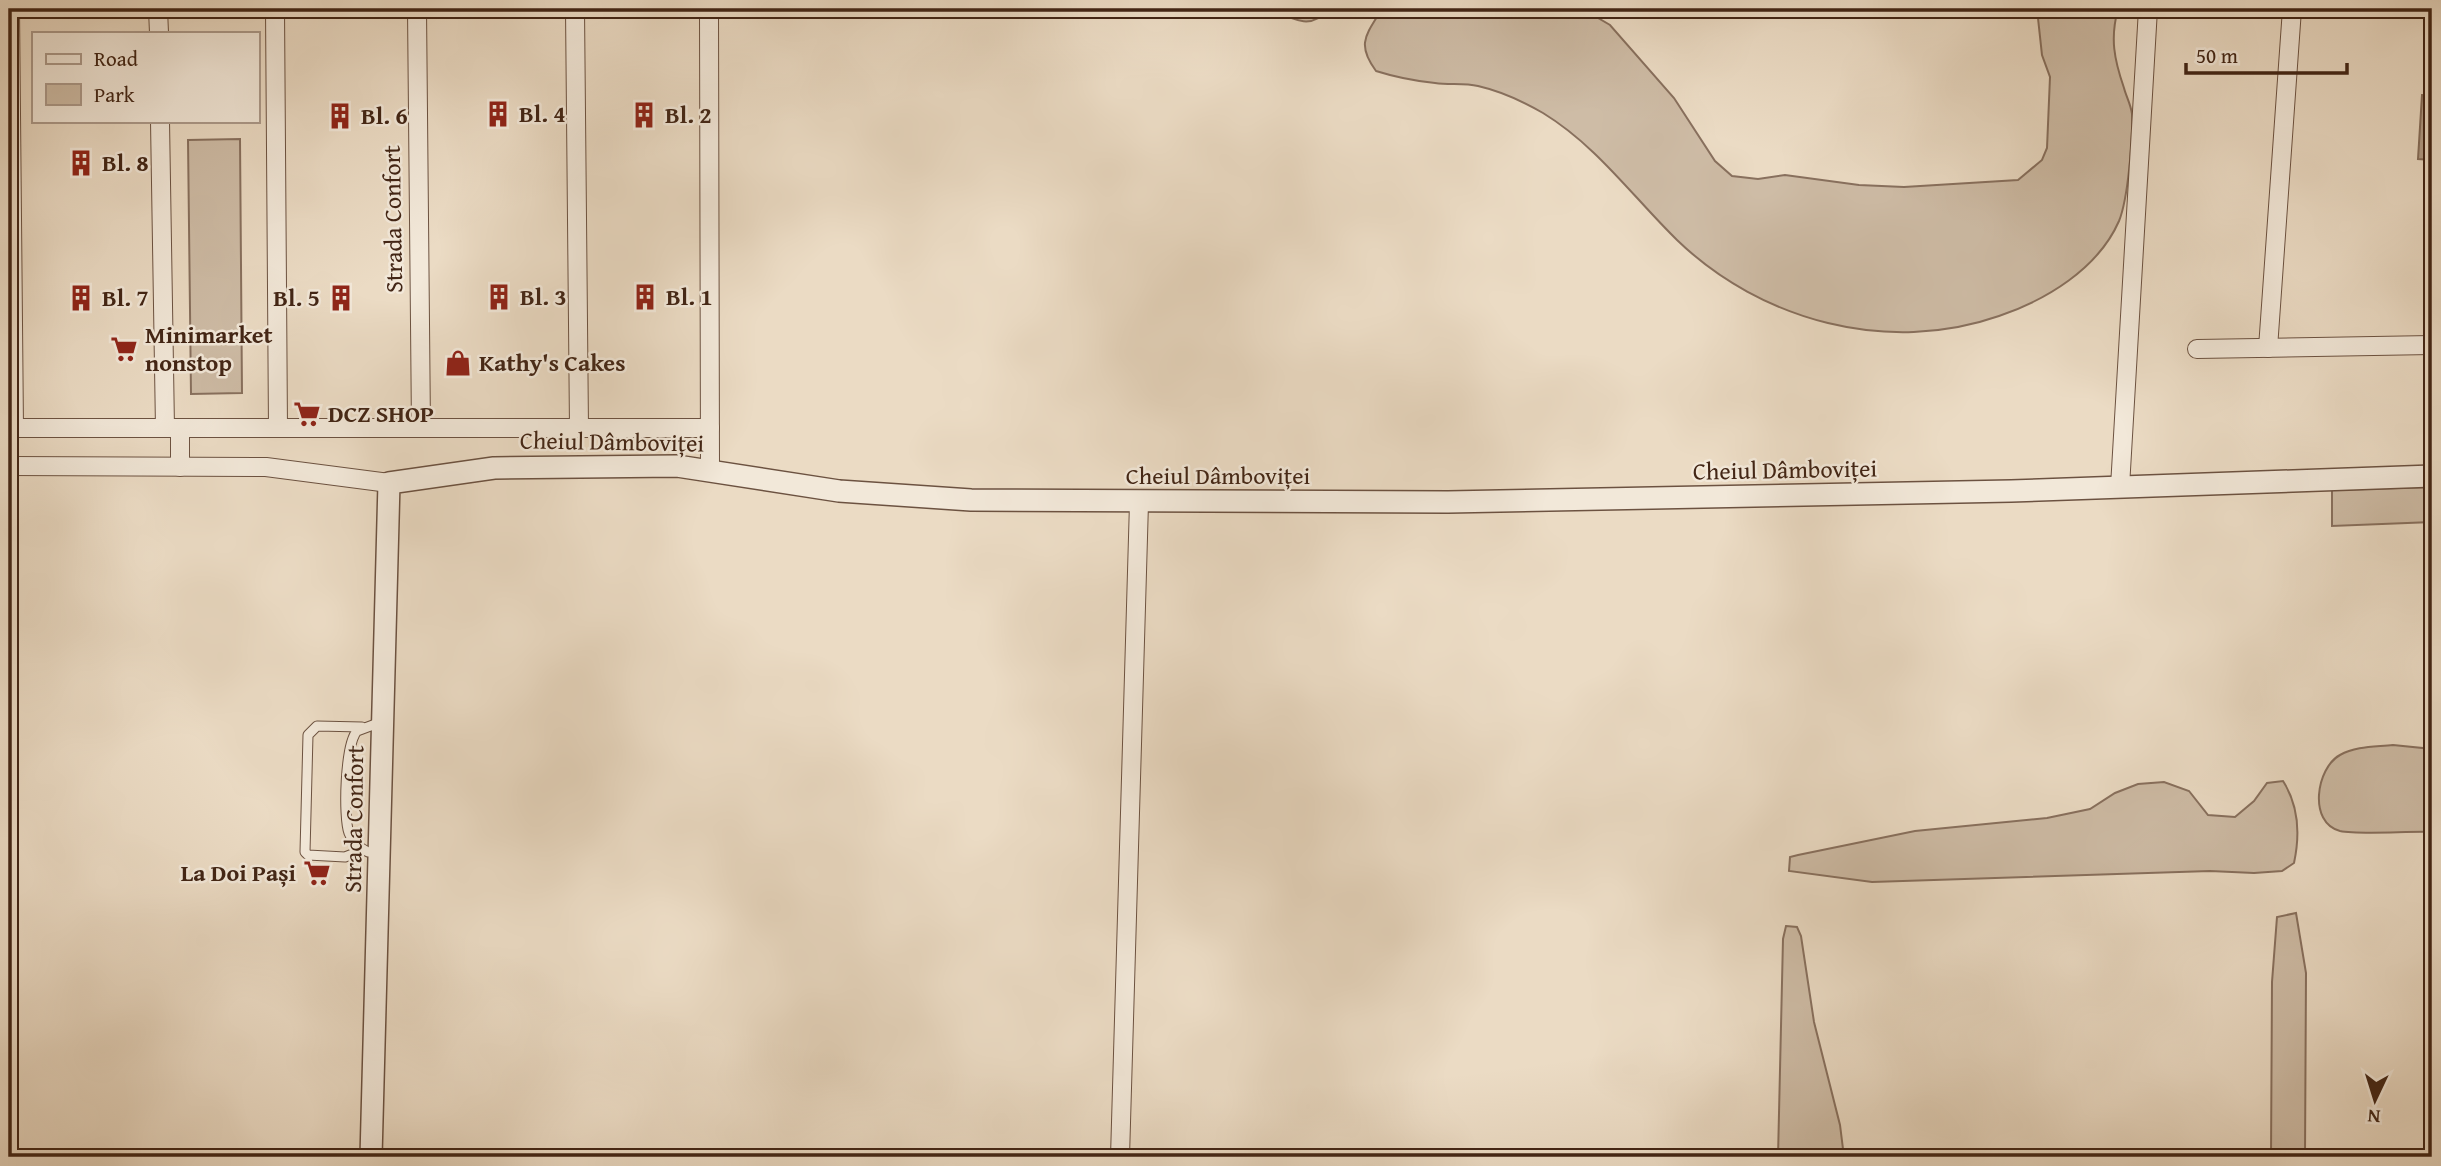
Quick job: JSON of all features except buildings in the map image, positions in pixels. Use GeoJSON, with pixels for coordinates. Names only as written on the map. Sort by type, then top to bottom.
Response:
{"type":"FeatureCollection","features":[{"type":"Feature","properties":{"kind":"street"},"geometry":{"type":"LineString","coordinates":[[10,9],[11,428],[710,428]]}},
{"type":"Feature","properties":{"kind":"street"},"geometry":{"type":"LineString","coordinates":[[158,9],[159,32]]}},
{"type":"Feature","properties":{"kind":"street"},"geometry":{"type":"LineString","coordinates":[[275,9],[278,428]]}},
{"type":"Feature","properties":{"kind":"street","name":"Strada Confort"},"geometry":{"type":"LineString","coordinates":[[417,9],[421,428]]}},
{"type":"Feature","properties":{"kind":"street"},"geometry":{"type":"LineString","coordinates":[[575,9],[579,428]]}},
{"type":"Feature","properties":{"kind":"street"},"geometry":{"type":"LineString","coordinates":[[709,9],[710,469]]}},
{"type":"Feature","properties":{"kind":"street"},"geometry":{"type":"LineString","coordinates":[[2120,487],[2148,9]]}},
{"type":"Feature","properties":{"kind":"street"},"geometry":{"type":"LineString","coordinates":[[2268,348],[2292,9]]}},
{"type":"Feature","properties":{"kind":"street"},"geometry":{"type":"LineString","coordinates":[[160,122],[173,428],[180,467]]}},
{"type":"Feature","properties":{"kind":"street"},"geometry":{"type":"LineString","coordinates":[[2197,349],[2432,345]]}},
{"type":"Feature","properties":{"kind":"street","name":"Cheiul Dâmboviței"},"geometry":{"type":"LineString","coordinates":[[9,466],[288,469],[389,483],[457,472],[535,466],[710,469],[811,488],[874,495],[1139,503],[1595,501],[2432,476]]}},
{"type":"Feature","properties":{"kind":"street","name":"Strada Confort"},"geometry":{"type":"LineString","coordinates":[[371,1157],[372,725],[389,483]]}},
{"type":"Feature","properties":{"kind":"street"},"geometry":{"type":"LineString","coordinates":[[1120,1157],[1139,503]]}},
{"type":"Feature","properties":{"kind":"lane"},"geometry":{"type":"LineString","coordinates":[[371,854],[352,839],[347,824],[352,736],[372,725]]}},
{"type":"Feature","properties":{"kind":"lane"},"geometry":{"type":"LineString","coordinates":[[371,854],[345,857],[308,855],[305,852],[308,735],[317,726],[372,725]]}},
{"type":"Feature","properties":{"kind":"green space"},"geometry":{"type":"Polygon","coordinates":[[[1271,9],[1328,9],[1315,20],[1301,21],[1271,9]]]}},
{"type":"Feature","properties":{"kind":"green space"},"geometry":{"type":"Polygon","coordinates":[[[1382,9],[1586,11],[1610,25],[1674,98],[1715,161],[1732,176],[1758,179],[1785,175],[1859,185],[1904,187],[2018,180],[2042,160],[2047,148],[2050,77],[2042,55],[2037,9],[2118,9],[2114,48],[2132,114],[2129,168],[2122,211],[2110,238],[2098,254],[2069,281],[2035,301],[1999,316],[1957,327],[1914,332],[1870,330],[1828,323],[1787,310],[1747,292],[1710,268],[1677,240],[1598,156],[1562,126],[1536,109],[1478,86],[1440,84],[1376,71],[1366,54],[1365,46],[1368,33],[1382,9]]]}},
{"type":"Feature","properties":{"kind":"green space"},"geometry":{"type":"Polygon","coordinates":[[[240,139],[242,393],[191,394],[188,140],[240,139]]]}},
{"type":"Feature","properties":{"kind":"green space"},"geometry":{"type":"Polygon","coordinates":[[[2432,487],[2432,522],[2332,526],[2332,490],[2432,487]]]}},
{"type":"Feature","properties":{"kind":"green space"},"geometry":{"type":"Polygon","coordinates":[[[2393,745],[2432,749],[2432,832],[2348,832],[2330,826],[2323,818],[2319,795],[2325,771],[2332,762],[2352,750],[2393,745]]]}},
{"type":"Feature","properties":{"kind":"green space"},"geometry":{"type":"Polygon","coordinates":[[[2283,781],[2295,811],[2297,842],[2294,863],[2282,871],[1872,882],[1789,871],[1790,857],[1798,855],[1915,831],[2047,818],[2090,809],[2115,793],[2138,784],[2164,782],[2189,791],[2208,815],[2235,817],[2254,801],[2267,783],[2283,781]]]}},
{"type":"Feature","properties":{"kind":"green space"},"geometry":{"type":"Polygon","coordinates":[[[2296,913],[2306,973],[2305,1157],[2271,1157],[2272,982],[2277,917],[2296,913]]]}},
{"type":"Feature","properties":{"kind":"green space"},"geometry":{"type":"Polygon","coordinates":[[[1786,926],[1797,927],[1801,936],[1814,1022],[1840,1125],[1844,1157],[1778,1157],[1783,939],[1786,926]]]}},
{"type":"Feature","properties":{"kind":"shaded area"},"geometry":{"type":"Polygon","coordinates":[[[2422,95],[2432,96],[2432,160],[2418,159],[2422,95]]]}},
{"type":"Feature","properties":{"kind":"place","name":"Bl. 4"},"geometry":{"type":"Point","coordinates":[498,114]}},
{"type":"Feature","properties":{"kind":"place","name":"Bl. 2"},"geometry":{"type":"Point","coordinates":[644,115]}},
{"type":"Feature","properties":{"kind":"place","name":"Bl. 6"},"geometry":{"type":"Point","coordinates":[340,116]}},
{"type":"Feature","properties":{"kind":"place","name":"Bl. 8"},"geometry":{"type":"Point","coordinates":[81,163]}},
{"type":"Feature","properties":{"kind":"place","name":"Bl. 3"},"geometry":{"type":"Point","coordinates":[499,297]}},
{"type":"Feature","properties":{"kind":"place","name":"Bl. 1"},"geometry":{"type":"Point","coordinates":[645,297]}},
{"type":"Feature","properties":{"kind":"place","name":"Bl. 7"},"geometry":{"type":"Point","coordinates":[81,298]}},
{"type":"Feature","properties":{"kind":"place","name":"Bl. 5"},"geometry":{"type":"Point","coordinates":[341,298]}},
{"type":"Feature","properties":{"kind":"place","name":"Minimarket nonstop"},"geometry":{"type":"Point","coordinates":[124,349]}},
{"type":"Feature","properties":{"kind":"place","name":"Kathy's Cakes"},"geometry":{"type":"Point","coordinates":[458,363]}},
{"type":"Feature","properties":{"kind":"place","name":"DCZ SHOP"},"geometry":{"type":"Point","coordinates":[307,414]}},
{"type":"Feature","properties":{"kind":"place","name":"La Doi Pași"},"geometry":{"type":"Point","coordinates":[317,873]}}]}
